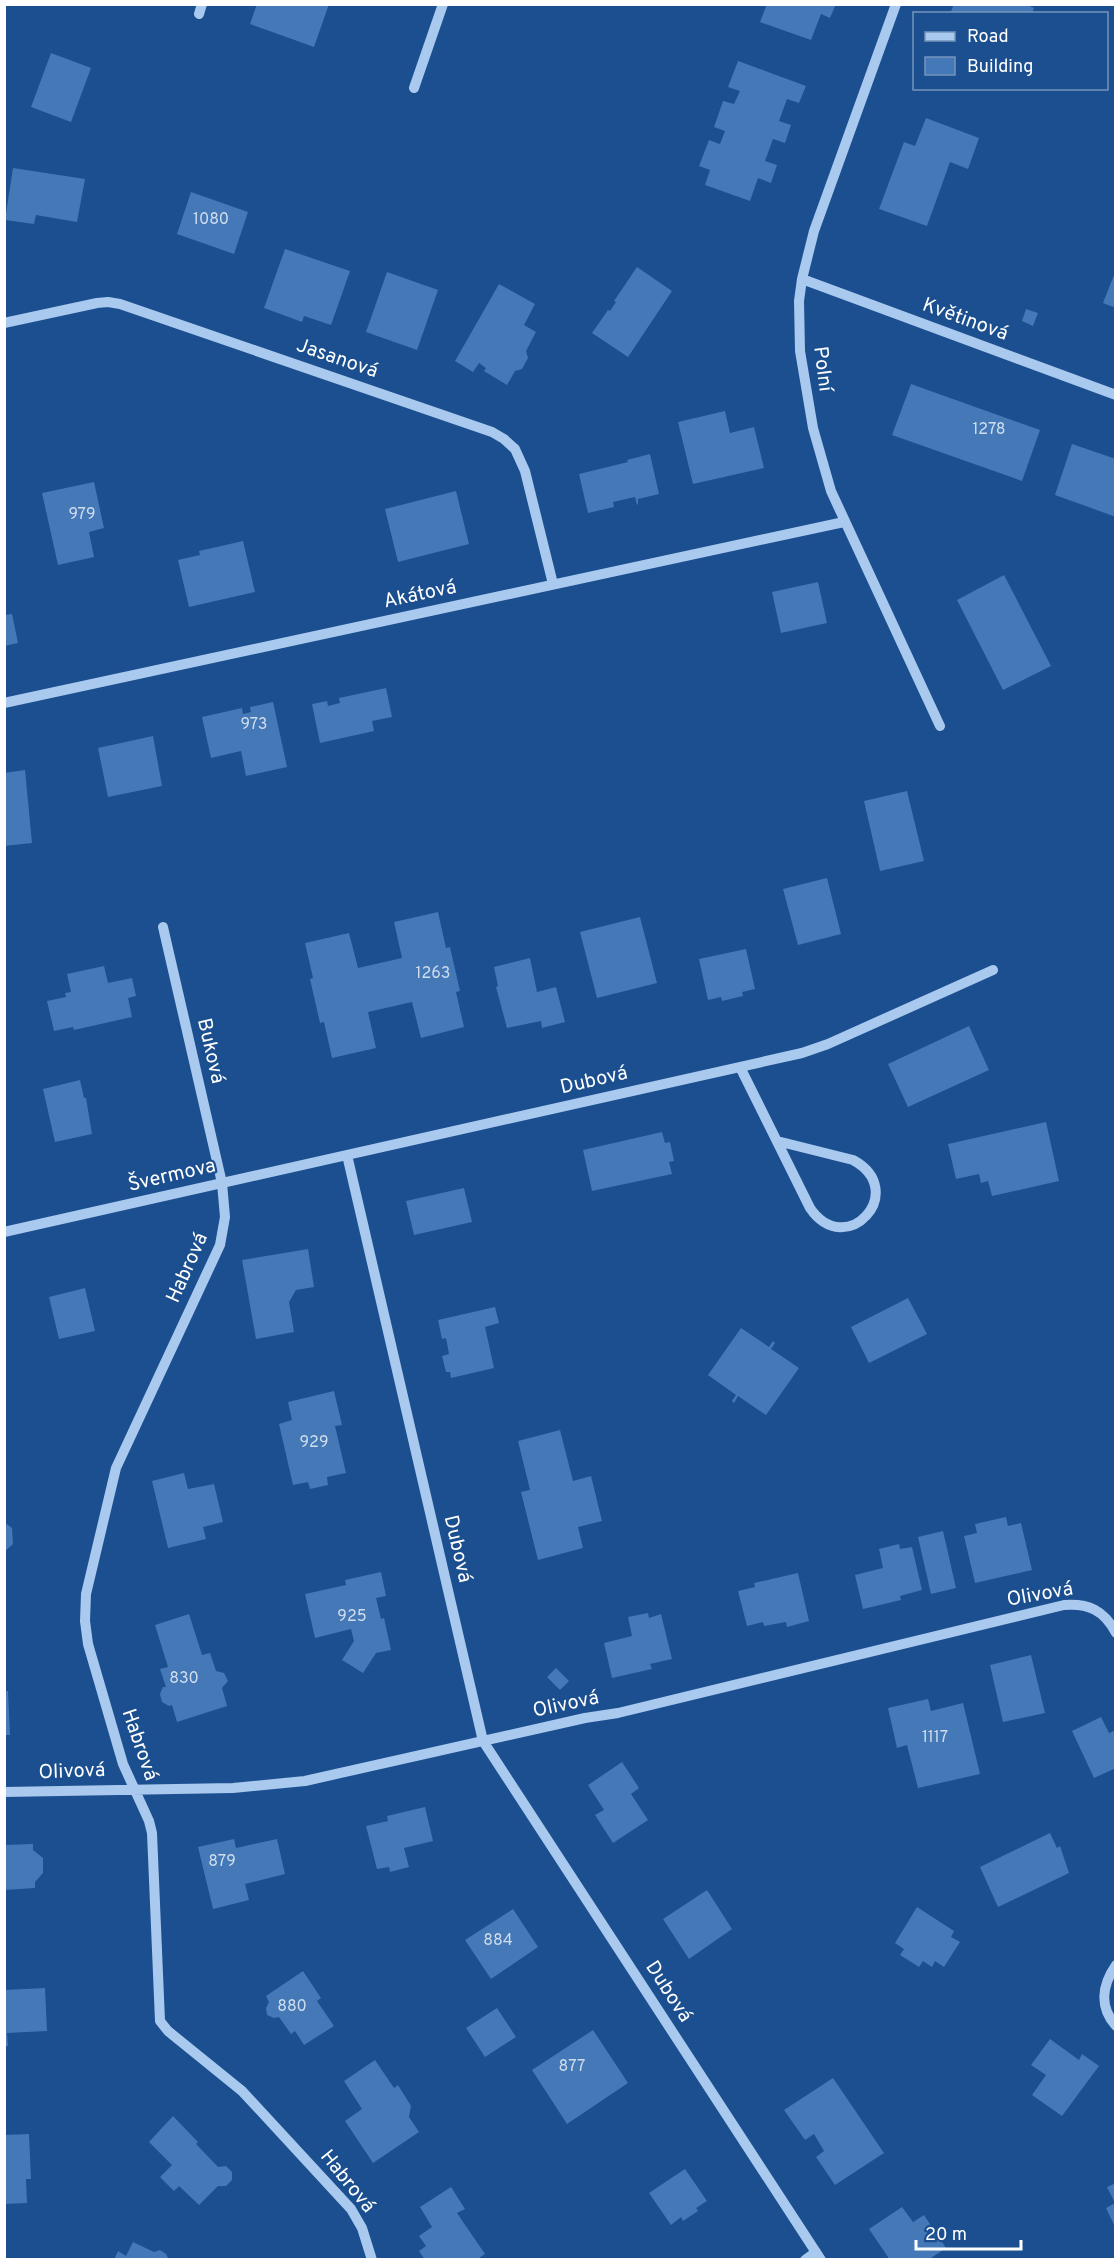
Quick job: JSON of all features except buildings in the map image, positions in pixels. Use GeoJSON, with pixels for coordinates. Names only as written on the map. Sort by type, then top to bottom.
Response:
{"type":"FeatureCollection","features":[{"type":"Feature","properties":{"kind":"street"},"geometry":{"type":"LineString","coordinates":[[414,88],[443,4]]}},
{"type":"Feature","properties":{"kind":"street","name":"Polní"},"geometry":{"type":"LineString","coordinates":[[896,4],[814,231],[802,279],[799,323],[805,390],[831,491],[940,726]]}},
{"type":"Feature","properties":{"kind":"street","name":"Květinová"},"geometry":{"type":"LineString","coordinates":[[802,279],[1116,394]]}},
{"type":"Feature","properties":{"kind":"street","name":"Jasanová"},"geometry":{"type":"LineString","coordinates":[[4,323],[97,303],[120,304],[492,432],[515,449],[523,465],[553,584]]}},
{"type":"Feature","properties":{"kind":"street","name":"Akátová"},"geometry":{"type":"LineString","coordinates":[[4,703],[844,522]]}},
{"type":"Feature","properties":{"kind":"street","name":"Buková"},"geometry":{"type":"LineString","coordinates":[[163,927],[222,1183]]}},
{"type":"Feature","properties":{"kind":"street","name":"Dubová"},"geometry":{"type":"LineString","coordinates":[[818,2256],[483,1741],[347,1155],[822,1047],[993,970]]}},
{"type":"Feature","properties":{"kind":"street"},"geometry":{"type":"LineString","coordinates":[[740,1067],[777,1142],[816,1217],[826,1224],[848,1227],[867,1216],[876,1196],[875,1184],[862,1165],[853,1160],[777,1142]]}},
{"type":"Feature","properties":{"kind":"street","name":"Švermova"},"geometry":{"type":"LineString","coordinates":[[4,1232],[347,1155]]}},
{"type":"Feature","properties":{"kind":"street","name":"Habrová"},"geometry":{"type":"LineString","coordinates":[[222,1183],[225,1217],[220,1245],[116,1468],[86,1594],[85,1622],[88,1644],[119,1750],[152,1833],[160,2021],[168,2031],[242,2091],[351,2209],[362,2228],[372,2259]]}},
{"type":"Feature","properties":{"kind":"street","name":"Olivová"},"geometry":{"type":"LineString","coordinates":[[4,1792],[233,1788],[305,1781],[585,1718],[618,1713],[1064,1605],[1080,1604],[1094,1608],[1105,1615],[1116,1633]]}},
{"type":"Feature","properties":{"kind":"street"},"geometry":{"type":"LineString","coordinates":[[1116,1965],[1105,1983],[1103,1993],[1106,2012],[1116,2026]]}},
{"type":"Feature","properties":{"kind":"street"},"geometry":{"type":"LineString","coordinates":[[805,2259],[818,2256]]}}]}
